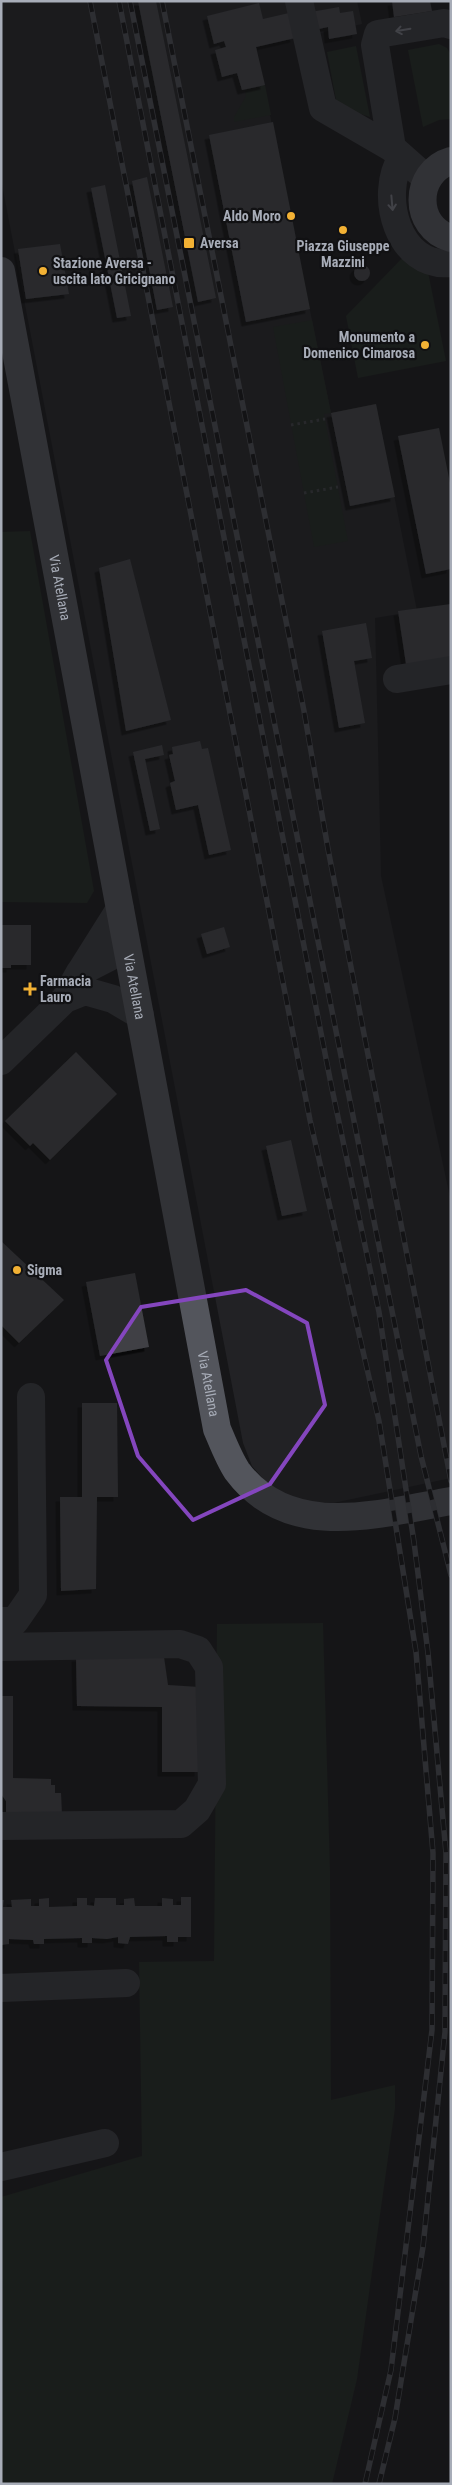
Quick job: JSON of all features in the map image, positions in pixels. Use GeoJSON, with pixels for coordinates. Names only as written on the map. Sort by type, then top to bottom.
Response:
{"type":"FeatureCollection","features":[{"type":"Feature","properties":{"kind":"main road"},"geometry":{"type":"LineString","coordinates":[[451,161],[436,169],[427,179],[422,192],[422,205],[426,218],[434,229],[451,238]]}},
{"type":"Feature","properties":{"kind":"main road","name":"Via Atellana"},"geometry":{"type":"LineString","coordinates":[[1,271],[217,1429],[237,1470],[263,1497],[303,1515],[347,1519],[451,1501]]}},
{"type":"Feature","properties":{"kind":"street"},"geometry":{"type":"LineString","coordinates":[[299,1],[323,108],[397,152],[427,179]]}},
{"type":"Feature","properties":{"kind":"street"},"geometry":{"type":"LineString","coordinates":[[451,25],[444,23],[378,34],[375,45],[397,152],[391,192],[393,216],[403,237],[429,262],[451,263]]}},
{"type":"Feature","properties":{"kind":"street"},"geometry":{"type":"LineString","coordinates":[[397,679],[451,670]]}},
{"type":"Feature","properties":{"kind":"street"},"geometry":{"type":"LineString","coordinates":[[77,987],[120,909]]}},
{"type":"Feature","properties":{"kind":"street"},"geometry":{"type":"LineString","coordinates":[[1,1061],[77,987],[128,948]]}},
{"type":"Feature","properties":{"kind":"street"},"geometry":{"type":"LineString","coordinates":[[77,987],[133,976]]}},
{"type":"Feature","properties":{"kind":"street"},"geometry":{"type":"LineString","coordinates":[[77,987],[113,999],[140,1015]]}},
{"type":"Feature","properties":{"kind":"street"},"geometry":{"type":"LineString","coordinates":[[1,1621],[15,1620],[33,1595],[31,1397]]}},
{"type":"Feature","properties":{"kind":"street"},"geometry":{"type":"LineString","coordinates":[[1,1648],[180,1644],[198,1650],[208,1667],[212,1784],[196,1810],[181,1824],[1,1826]]}},
{"type":"Feature","properties":{"kind":"street"},"geometry":{"type":"LineString","coordinates":[[1,1988],[126,1984]]}},
{"type":"Feature","properties":{"kind":"street"},"geometry":{"type":"LineString","coordinates":[[1,2167],[105,2143]]}},
{"type":"Feature","properties":{"kind":"path"},"geometry":{"type":"LineString","coordinates":[[291,425],[325,419]]}},
{"type":"Feature","properties":{"kind":"path"},"geometry":{"type":"LineString","coordinates":[[304,494],[338,487]]}},
{"type":"Feature","properties":{"kind":"highlighted area"},"geometry":{"type":"Polygon","coordinates":[[[246,1290],[307,1323],[325,1405],[270,1484],[193,1520],[138,1456],[106,1360],[141,1307],[246,1290]]]}},
{"type":"Feature","properties":{"kind":"shaded area"},"geometry":{"type":"Polygon","coordinates":[[[1,1],[357,1],[362,24],[256,47],[331,413],[376,404],[417,611],[375,618],[381,876],[451,1202],[451,1478],[333,1503],[305,1502],[270,1487],[252,1466],[243,1443],[1,179],[1,1]]]}},
{"type":"Feature","properties":{"kind":"shaded area"},"geometry":{"type":"Polygon","coordinates":[[[439,44],[447,48],[451,55],[451,119],[439,120],[423,127],[408,50],[439,44]]]}},
{"type":"Feature","properties":{"kind":"shaded area"},"geometry":{"type":"Polygon","coordinates":[[[356,46],[370,117],[345,109],[336,100],[327,52],[356,46]]]}},
{"type":"Feature","properties":{"kind":"shaded area"},"geometry":{"type":"Polygon","coordinates":[[[265,85],[271,115],[234,122],[234,117],[246,96],[245,90],[265,85]]]}},
{"type":"Feature","properties":{"kind":"shaded area"},"geometry":{"type":"Polygon","coordinates":[[[409,251],[427,267],[446,361],[358,378],[346,316],[409,251]]]}},
{"type":"Feature","properties":{"kind":"shaded area"},"geometry":{"type":"Polygon","coordinates":[[[312,320],[331,413],[324,414],[348,541],[314,547],[273,327],[312,320]]]}},
{"type":"Feature","properties":{"kind":"shaded area"},"geometry":{"type":"Polygon","coordinates":[[[30,531],[94,891],[87,903],[1,902],[1,532],[30,531]]]}},
{"type":"Feature","properties":{"kind":"shaded area"},"geometry":{"type":"Polygon","coordinates":[[[323,1623],[330,1871],[331,2100],[395,2085],[395,2108],[357,2379],[332,2484],[1,2484],[1,2197],[142,2156],[139,1962],[214,1961],[217,1624],[323,1623]]]}},
{"type":"Feature","properties":{"kind":"building"},"geometry":{"type":"Polygon","coordinates":[[[138,1],[156,1],[216,298],[198,302],[138,1]]]}},
{"type":"Feature","properties":{"kind":"building"},"geometry":{"type":"Polygon","coordinates":[[[392,1],[430,1],[432,11],[394,17],[392,1]]]}},
{"type":"Feature","properties":{"kind":"building"},"geometry":{"type":"Polygon","coordinates":[[[259,3],[263,19],[289,13],[295,38],[256,47],[265,85],[242,90],[237,73],[222,77],[215,50],[226,47],[224,41],[214,44],[207,16],[259,3]]]}},
{"type":"Feature","properties":{"kind":"building"},"geometry":{"type":"Polygon","coordinates":[[[339,7],[340,13],[353,11],[357,34],[329,39],[328,27],[314,30],[311,12],[339,7]]]}},
{"type":"Feature","properties":{"kind":"building","name":"Aversa"},"geometry":{"type":"Polygon","coordinates":[[[273,122],[310,309],[246,322],[209,135],[273,122]]]}},
{"type":"Feature","properties":{"kind":"building"},"geometry":{"type":"Polygon","coordinates":[[[147,177],[173,307],[157,310],[132,181],[147,177]]]}},
{"type":"Feature","properties":{"kind":"building"},"geometry":{"type":"Polygon","coordinates":[[[105,185],[131,316],[117,318],[91,188],[105,185]]]}},
{"type":"Feature","properties":{"kind":"building","name":"Stazione Aversa - uscita lato Gricignano"},"geometry":{"type":"Polygon","coordinates":[[[60,244],[69,294],[26,299],[18,249],[60,244]]]}},
{"type":"Feature","properties":{"kind":"building"},"geometry":{"type":"Polygon","coordinates":[[[362,265],[368,267],[370,273],[368,279],[362,281],[356,279],[354,273],[356,267],[362,265]]]}},
{"type":"Feature","properties":{"kind":"building"},"geometry":{"type":"Polygon","coordinates":[[[376,404],[395,497],[350,506],[331,413],[376,404]]]}},
{"type":"Feature","properties":{"kind":"building"},"geometry":{"type":"Polygon","coordinates":[[[439,428],[451,488],[451,569],[426,574],[398,436],[439,428]]]}},
{"type":"Feature","properties":{"kind":"building"},"geometry":{"type":"Polygon","coordinates":[[[130,559],[171,720],[126,731],[99,568],[130,559]]]}},
{"type":"Feature","properties":{"kind":"building"},"geometry":{"type":"Polygon","coordinates":[[[451,604],[451,658],[406,664],[398,611],[451,604]]]}},
{"type":"Feature","properties":{"kind":"building"},"geometry":{"type":"Polygon","coordinates":[[[366,623],[372,658],[354,661],[365,723],[339,728],[322,631],[366,623]]]}},
{"type":"Feature","properties":{"kind":"building"},"geometry":{"type":"Polygon","coordinates":[[[200,741],[202,749],[208,748],[231,850],[209,855],[198,805],[176,810],[170,783],[175,781],[169,755],[173,754],[172,747],[200,741]]]}},
{"type":"Feature","properties":{"kind":"building"},"geometry":{"type":"Polygon","coordinates":[[[162,745],[164,755],[145,759],[160,829],[150,831],[133,752],[162,745]]]}},
{"type":"Feature","properties":{"kind":"building"},"geometry":{"type":"Polygon","coordinates":[[[1,925],[31,925],[31,965],[11,965],[11,968],[1,968],[1,925]]]}},
{"type":"Feature","properties":{"kind":"building"},"geometry":{"type":"Polygon","coordinates":[[[224,927],[230,947],[207,954],[201,934],[224,927]]]}},
{"type":"Feature","properties":{"kind":"building"},"geometry":{"type":"Polygon","coordinates":[[[76,1052],[117,1094],[50,1160],[33,1143],[30,1146],[5,1121],[76,1052]]]}},
{"type":"Feature","properties":{"kind":"building"},"geometry":{"type":"Polygon","coordinates":[[[291,1140],[307,1211],[282,1216],[266,1146],[291,1140]]]}},
{"type":"Feature","properties":{"kind":"building","name":"Sigma"},"geometry":{"type":"Polygon","coordinates":[[[1,1241],[64,1300],[19,1343],[1,1325],[1,1241]]]}},
{"type":"Feature","properties":{"kind":"building"},"geometry":{"type":"Polygon","coordinates":[[[135,1273],[149,1347],[100,1356],[86,1282],[135,1273]]]}},
{"type":"Feature","properties":{"kind":"building"},"geometry":{"type":"Polygon","coordinates":[[[82,1403],[117,1403],[118,1497],[97,1497],[96,1589],[61,1591],[60,1497],[82,1497],[82,1403]]]}},
{"type":"Feature","properties":{"kind":"building"},"geometry":{"type":"Polygon","coordinates":[[[76,1657],[164,1657],[168,1685],[199,1687],[199,1772],[162,1772],[162,1707],[77,1706],[76,1657]]]}},
{"type":"Feature","properties":{"kind":"building"},"geometry":{"type":"Polygon","coordinates":[[[1,1696],[13,1696],[13,1778],[51,1779],[51,1785],[55,1785],[55,1793],[61,1793],[62,1815],[6,1816],[6,1801],[1,1794],[1,1696]]]}},
{"type":"Feature","properties":{"kind":"building"},"geometry":{"type":"Polygon","coordinates":[[[181,1897],[191,1897],[191,1937],[178,1937],[178,1942],[167,1942],[167,1936],[130,1937],[128,1944],[118,1943],[118,1937],[107,1939],[92,1938],[92,1943],[82,1943],[82,1938],[44,1939],[44,1944],[34,1944],[33,1940],[9,1939],[9,1944],[1,1945],[1,1900],[4,1900],[3,1907],[12,1907],[11,1900],[31,1899],[31,1906],[39,1906],[39,1899],[49,1898],[49,1907],[77,1906],[77,1898],[87,1898],[87,1905],[94,1906],[95,1898],[116,1898],[116,1905],[124,1905],[124,1899],[134,1898],[135,1906],[162,1906],[162,1898],[173,1899],[173,1905],[181,1905],[181,1897]]]}},
{"type":"Feature","properties":{"kind":"railway"},"geometry":{"type":"LineString","coordinates":[[90,1],[310,1120],[379,1421],[416,1652],[433,1853],[432,2030],[391,2370],[365,2484]]}},
{"type":"Feature","properties":{"kind":"railway"},"geometry":{"type":"LineString","coordinates":[[119,1],[331,1084],[379,1312],[414,1542],[428,1653],[446,1853],[445,2032],[423,2247],[395,2418],[379,2484]]}},
{"type":"Feature","properties":{"kind":"railway"},"geometry":{"type":"LineString","coordinates":[[130,1],[421,1456],[451,1575]]}},
{"type":"Feature","properties":{"kind":"railway"},"geometry":{"type":"LineString","coordinates":[[162,1],[304,711],[328,849],[451,1481]]}},
{"type":"Feature","properties":{"kind":"place","name":"Aldo Moro"},"geometry":{"type":"Point","coordinates":[291,216]}},
{"type":"Feature","properties":{"kind":"place","name":"Piazza Giuseppe Mazzini"},"geometry":{"type":"Point","coordinates":[343,230]}},
{"type":"Feature","properties":{"kind":"place","name":"Aversa"},"geometry":{"type":"Point","coordinates":[189,243]}},
{"type":"Feature","properties":{"kind":"place","name":"Stazione Aversa - uscita lato Gricignano"},"geometry":{"type":"Point","coordinates":[43,271]}},
{"type":"Feature","properties":{"kind":"place","name":"Monumento a Domenico Cimarosa"},"geometry":{"type":"Point","coordinates":[425,345]}},
{"type":"Feature","properties":{"kind":"place","name":"Farmacia Lauro"},"geometry":{"type":"Point","coordinates":[30,989]}},
{"type":"Feature","properties":{"kind":"place","name":"Sigma"},"geometry":{"type":"Point","coordinates":[17,1270]}}]}
